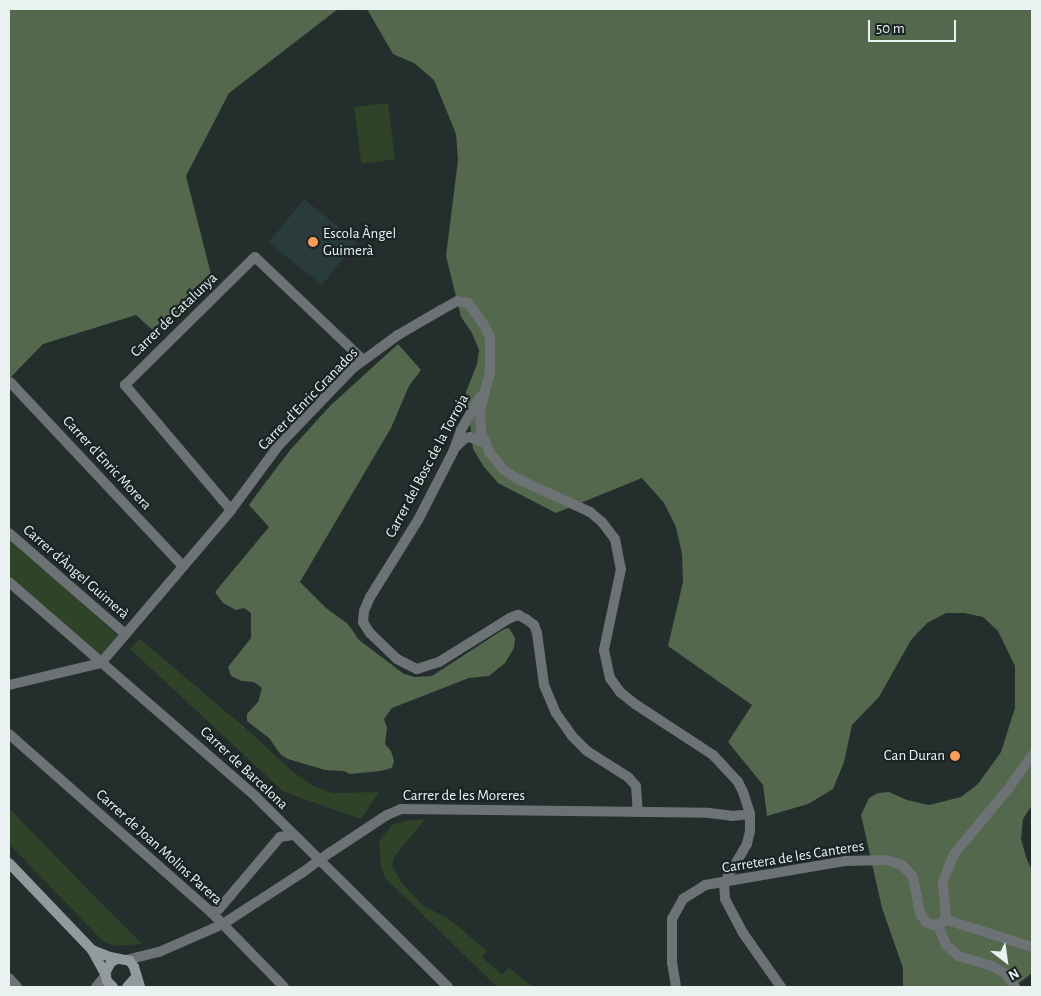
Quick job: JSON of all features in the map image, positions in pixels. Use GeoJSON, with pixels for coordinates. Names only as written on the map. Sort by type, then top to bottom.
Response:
{"type":"FeatureCollection","features":[{"type":"Feature","properties":{"kind":"main road"},"geometry":{"type":"LineString","coordinates":[[9,863],[92,950],[112,987]]}},
{"type":"Feature","properties":{"kind":"main road"},"geometry":{"type":"LineString","coordinates":[[92,950],[132,964],[140,987]]}},
{"type":"Feature","properties":{"kind":"main road"},"geometry":{"type":"LineString","coordinates":[[106,974],[110,962],[122,959]]}},
{"type":"Feature","properties":{"kind":"main road"},"geometry":{"type":"LineString","coordinates":[[127,987],[136,975]]}},
{"type":"Feature","properties":{"kind":"street","name":"Carrer de Catalunya"},"geometry":{"type":"LineString","coordinates":[[232,510],[125,385],[255,257],[363,360]]}},
{"type":"Feature","properties":{"kind":"street","name":"Carrer d'Enric Granados"},"geometry":{"type":"LineString","coordinates":[[101,662],[182,565],[232,510],[280,445],[363,360],[398,335],[457,302],[468,303],[484,325],[490,338],[490,372],[480,411],[484,443]]}},
{"type":"Feature","properties":{"kind":"street","name":"Carrer d'Enric Morera"},"geometry":{"type":"LineString","coordinates":[[10,382],[182,565]]}},
{"type":"Feature","properties":{"kind":"street","name":"Carrer del Bosc de la Torroja"},"geometry":{"type":"LineString","coordinates":[[484,390],[461,430],[453,452],[418,520],[370,597],[364,611],[364,622],[370,633],[397,659],[417,669],[439,662],[510,618],[518,615],[526,619],[534,625],[537,633],[544,685],[556,712],[572,736],[587,751],[628,777],[636,786],[638,812]]}},
{"type":"Feature","properties":{"kind":"street"},"geometry":{"type":"LineString","coordinates":[[453,452],[464,438],[470,437],[484,443],[504,470],[526,483],[590,512],[611,532],[618,548],[621,569],[604,650],[610,678],[620,692],[635,704],[714,755],[738,782],[750,814],[747,844],[724,883],[724,898],[731,914],[781,987]]}},
{"type":"Feature","properties":{"kind":"street","name":"Carrer d'Àngel Guimerà"},"geometry":{"type":"LineString","coordinates":[[9,533],[124,633]]}},
{"type":"Feature","properties":{"kind":"street","name":"Carrer de Barcelona"},"geometry":{"type":"LineString","coordinates":[[9,582],[256,797],[293,835],[365,902],[448,987]]}},
{"type":"Feature","properties":{"kind":"street"},"geometry":{"type":"LineString","coordinates":[[9,685],[101,662]]}},
{"type":"Feature","properties":{"kind":"street","name":"Carrer de Joan Molins Parera"},"geometry":{"type":"LineString","coordinates":[[9,734],[212,914],[284,987]]}},
{"type":"Feature","properties":{"kind":"street"},"geometry":{"type":"LineString","coordinates":[[1015,987],[1006,974],[992,966],[959,956],[947,946],[941,922],[946,908],[943,880],[954,854],[1009,788],[1032,755]]}},
{"type":"Feature","properties":{"kind":"street","name":"Carrer de les Moreres"},"geometry":{"type":"LineString","coordinates":[[122,959],[159,952],[222,924],[387,815],[401,809],[709,812],[732,816],[750,814]]}},
{"type":"Feature","properties":{"kind":"street"},"geometry":{"type":"LineString","coordinates":[[212,914],[280,837],[293,835]]}},
{"type":"Feature","properties":{"kind":"street","name":"Carretera de les Canteres"},"geometry":{"type":"LineString","coordinates":[[676,987],[672,963],[672,919],[676,907],[683,899],[705,885],[846,861],[887,860],[902,865],[913,877],[920,914],[926,922],[941,922]]}},
{"type":"Feature","properties":{"kind":"street"},"geometry":{"type":"LineString","coordinates":[[941,922],[1032,947]]}},
{"type":"Feature","properties":{"kind":"street","name":"Carrer de les Moreres"},"geometry":{"type":"LineString","coordinates":[[136,975],[159,952]]}},
{"type":"Feature","properties":{"kind":"street"},"geometry":{"type":"LineString","coordinates":[[96,987],[106,974]]}},
{"type":"Feature","properties":{"kind":"street"},"geometry":{"type":"LineString","coordinates":[[9,978],[17,987]]}},
{"type":"Feature","properties":{"kind":"shaded area","name":"Escola Àngel Guimerà"},"geometry":{"type":"Polygon","coordinates":[[[304,199],[357,242],[322,285],[269,243],[304,199]]]}},
{"type":"Feature","properties":{"kind":"green space"},"geometry":{"type":"Polygon","coordinates":[[[9,9],[338,9],[229,93],[186,176],[212,278],[157,334],[136,315],[43,344],[9,379],[9,9]]]}},
{"type":"Feature","properties":{"kind":"green space"},"geometry":{"type":"Polygon","coordinates":[[[367,9],[1032,9],[1032,805],[1023,819],[1021,839],[1032,871],[1032,973],[1014,987],[903,987],[903,968],[882,908],[861,815],[869,798],[878,793],[889,792],[907,800],[929,805],[961,797],[978,784],[1001,752],[1015,708],[1015,666],[998,631],[983,617],[964,613],[946,613],[927,623],[911,640],[879,697],[852,725],[844,762],[833,789],[808,804],[767,816],[763,785],[728,742],[752,705],[668,646],[683,582],[682,554],[676,527],[664,503],[642,478],[556,513],[498,483],[484,467],[473,449],[466,392],[477,364],[479,350],[472,333],[461,317],[446,256],[458,160],[456,134],[434,80],[414,63],[393,54],[367,9]]]}},
{"type":"Feature","properties":{"kind":"green space"},"geometry":{"type":"Polygon","coordinates":[[[388,103],[395,160],[361,164],[354,107],[388,103]]]}},
{"type":"Feature","properties":{"kind":"green space"},"geometry":{"type":"Polygon","coordinates":[[[398,344],[421,370],[409,386],[391,428],[300,582],[326,608],[348,624],[359,640],[404,674],[415,677],[432,676],[504,629],[509,628],[515,638],[514,648],[505,663],[489,676],[469,678],[392,708],[384,719],[387,728],[385,744],[391,751],[394,761],[392,768],[350,774],[344,771],[325,770],[288,759],[281,755],[269,738],[247,721],[247,714],[258,702],[262,688],[254,682],[242,681],[231,676],[228,667],[251,638],[251,613],[244,608],[236,610],[223,603],[215,592],[269,527],[249,505],[262,487],[291,449],[330,406],[398,344]]]}},
{"type":"Feature","properties":{"kind":"green space"},"geometry":{"type":"Polygon","coordinates":[[[9,537],[118,636],[101,659],[9,580],[9,537]]]}},
{"type":"Feature","properties":{"kind":"green space"},"geometry":{"type":"Polygon","coordinates":[[[140,639],[250,732],[293,772],[313,786],[333,793],[379,792],[361,819],[284,792],[130,649],[140,639]]]}},
{"type":"Feature","properties":{"kind":"green space"},"geometry":{"type":"Polygon","coordinates":[[[9,808],[142,944],[113,946],[101,939],[9,844],[9,808]]]}},
{"type":"Feature","properties":{"kind":"green space"},"geometry":{"type":"Polygon","coordinates":[[[425,819],[394,857],[392,865],[401,882],[422,905],[449,919],[487,951],[482,957],[502,975],[509,968],[533,987],[497,987],[385,878],[381,867],[379,841],[392,825],[410,820],[425,819]]]}},
{"type":"Feature","properties":{"kind":"place","name":"Escola Àngel Guimerà"},"geometry":{"type":"Point","coordinates":[313,242]}},
{"type":"Feature","properties":{"kind":"place","name":"Can Duran"},"geometry":{"type":"Point","coordinates":[955,756]}}]}
